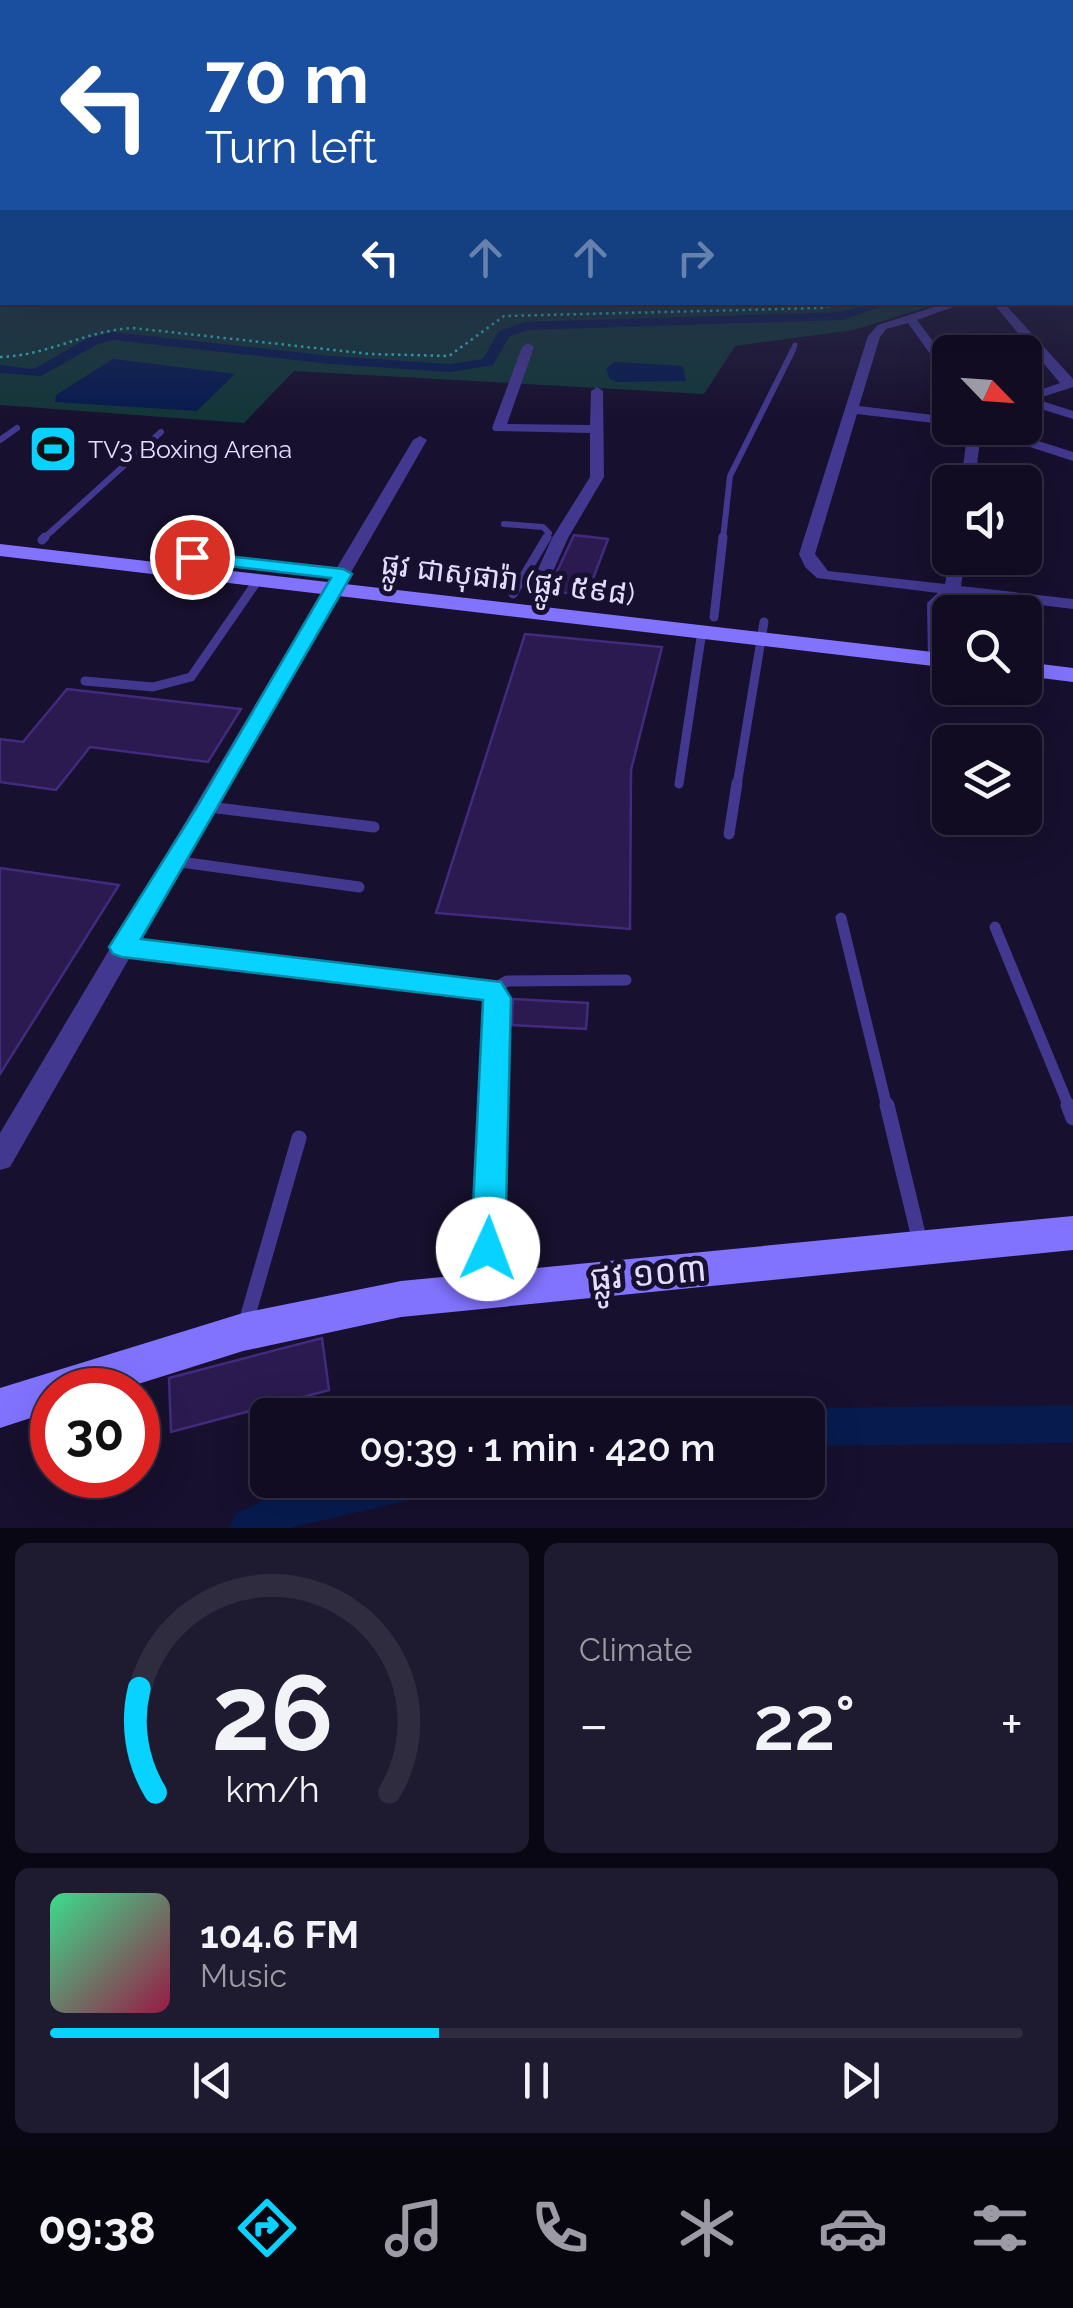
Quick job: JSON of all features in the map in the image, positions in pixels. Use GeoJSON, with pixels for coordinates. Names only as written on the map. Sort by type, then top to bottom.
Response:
{"type":"FeatureCollection","features":[{"type":"Feature","properties":{"kind":"main road","name":"ផ្លូវ ជាសុផារ៉ា (ផ្លូវ ៥៩៨)"},"geometry":{"type":"LineString","coordinates":[[0,535],[339,581],[932,650]]}},
{"type":"Feature","properties":{"kind":"main road","name":"ផ្លូវ ជាសុផារ៉ា (ផ្លូវ ៥៩៨)"},"geometry":{"type":"LineString","coordinates":[[0,550],[258,580],[339,581],[524,595],[644,617]]}},
{"type":"Feature","properties":{"kind":"main road"},"geometry":{"type":"LineString","coordinates":[[1042,654],[1073,657]]}},
{"type":"Feature","properties":{"kind":"main road"},"geometry":{"type":"LineString","coordinates":[[1042,671],[1073,674]]}},
{"type":"Feature","properties":{"kind":"main road","name":"ផ្លូវ ១០៣"},"geometry":{"type":"LineString","coordinates":[[125,1368],[243,1332],[401,1299],[1073,1233]]}},
{"type":"Feature","properties":{"kind":"main road","name":"ផ្លូវ ១០៣"},"geometry":{"type":"LineString","coordinates":[[0,1408],[30,1398]]}},
{"type":"Feature","properties":{"kind":"street"},"geometry":{"type":"LineString","coordinates":[[952,305],[882,327],[874,336],[807,554],[810,564],[823,576],[1073,604]]}},
{"type":"Feature","properties":{"kind":"street"},"geometry":{"type":"LineString","coordinates":[[1000,305],[1070,383],[1042,393]]}},
{"type":"Feature","properties":{"kind":"street"},"geometry":{"type":"LineString","coordinates":[[910,318],[932,348]]}},
{"type":"Feature","properties":{"kind":"street"},"geometry":{"type":"LineString","coordinates":[[528,347],[499,428],[598,430]]}},
{"type":"Feature","properties":{"kind":"street"},"geometry":{"type":"LineString","coordinates":[[524,595],[597,477],[597,390]]}},
{"type":"Feature","properties":{"kind":"street"},"geometry":{"type":"LineString","coordinates":[[1042,405],[1073,415]]}},
{"type":"Feature","properties":{"kind":"street"},"geometry":{"type":"LineString","coordinates":[[851,409],[932,419]]}},
{"type":"Feature","properties":{"kind":"street"},"geometry":{"type":"LineString","coordinates":[[0,1158],[122,947],[209,807],[420,440]]}},
{"type":"Feature","properties":{"kind":"street"},"geometry":{"type":"LineString","coordinates":[[1037,445],[1073,457]]}},
{"type":"Feature","properties":{"kind":"street"},"geometry":{"type":"LineString","coordinates":[[947,595],[952,591],[954,575]]}},
{"type":"Feature","properties":{"kind":"street"},"geometry":{"type":"LineString","coordinates":[[952,591],[955,595]]}},
{"type":"Feature","properties":{"kind":"street"},"geometry":{"type":"LineString","coordinates":[[122,947],[492,990],[497,998],[487,1288]]}},
{"type":"Feature","properties":{"kind":"lane"},"geometry":{"type":"LineString","coordinates":[[679,784],[696,652],[708,624],[730,476],[796,345]]}},
{"type":"Feature","properties":{"kind":"lane"},"geometry":{"type":"LineString","coordinates":[[0,440],[16,428]]}},
{"type":"Feature","properties":{"kind":"lane"},"geometry":{"type":"LineString","coordinates":[[42,540],[160,432]]}},
{"type":"Feature","properties":{"kind":"lane"},"geometry":{"type":"LineString","coordinates":[[504,524],[543,527],[549,532],[524,595]]}},
{"type":"Feature","properties":{"kind":"lane"},"geometry":{"type":"LineString","coordinates":[[85,681],[166,688],[180,684],[191,677],[258,580]]}},
{"type":"Feature","properties":{"kind":"lane"},"geometry":{"type":"LineString","coordinates":[[729,834],[762,630]]}},
{"type":"Feature","properties":{"kind":"lane"},"geometry":{"type":"LineString","coordinates":[[209,807],[374,827]]}},
{"type":"Feature","properties":{"kind":"lane"},"geometry":{"type":"LineString","coordinates":[[174,861],[359,888]]}},
{"type":"Feature","properties":{"kind":"lane"},"geometry":{"type":"LineString","coordinates":[[840,918],[922,1248]]}},
{"type":"Feature","properties":{"kind":"lane"},"geometry":{"type":"LineString","coordinates":[[995,927],[1073,1118]]}},
{"type":"Feature","properties":{"kind":"lane"},"geometry":{"type":"LineString","coordinates":[[492,990],[507,982],[626,980]]}},
{"type":"Feature","properties":{"kind":"lane"},"geometry":{"type":"LineString","coordinates":[[243,1332],[299,1138]]}},
{"type":"Feature","properties":{"kind":"path"},"geometry":{"type":"LineString","coordinates":[[0,357],[26,358],[86,334],[129,328],[306,347],[448,356],[468,347],[490,320],[504,316],[833,305]]}},
{"type":"Feature","properties":{"kind":"green space"},"geometry":{"type":"Polygon","coordinates":[[[0,305],[934,305],[854,330],[735,346],[704,394],[294,371],[244,423],[0,405],[0,305]]]}},
{"type":"Feature","properties":{"kind":"water"},"geometry":{"type":"Polygon","coordinates":[[[113,359],[235,374],[197,411],[55,402],[56,395],[113,359]]]}},
{"type":"Feature","properties":{"kind":"water"},"geometry":{"type":"Polygon","coordinates":[[[614,362],[683,366],[686,381],[617,382],[610,379],[606,369],[614,362]]]}},
{"type":"Feature","properties":{"kind":"building"},"geometry":{"type":"Polygon","coordinates":[[[574,535],[608,539],[587,595],[548,591],[574,535]]]}},
{"type":"Feature","properties":{"kind":"building"},"geometry":{"type":"Polygon","coordinates":[[[525,634],[662,647],[631,770],[630,929],[436,913],[525,634]]]}},
{"type":"Feature","properties":{"kind":"building"},"geometry":{"type":"Polygon","coordinates":[[[67,689],[241,709],[208,762],[90,747],[56,790],[0,782],[0,739],[23,742],[67,689]]]}},
{"type":"Feature","properties":{"kind":"building"},"geometry":{"type":"Polygon","coordinates":[[[0,868],[119,885],[0,1074],[0,868]]]}},
{"type":"Feature","properties":{"kind":"building"},"geometry":{"type":"Polygon","coordinates":[[[513,999],[588,1003],[586,1029],[512,1025],[513,999]]]}},
{"type":"Feature","properties":{"kind":"building"},"geometry":{"type":"Polygon","coordinates":[[[322,1338],[329,1390],[299,1398],[250,1398],[250,1411],[171,1432],[169,1378],[322,1338]]]}},
{"type":"Feature","properties":{"kind":"waterway"},"geometry":{"type":"LineString","coordinates":[[0,369],[36,373],[93,341],[113,336],[331,360],[450,368],[488,362],[504,334],[525,326],[843,316],[878,305]]}},
{"type":"Feature","properties":{"kind":"waterway"},"geometry":{"type":"LineString","coordinates":[[825,1427],[1073,1424]]}},
{"type":"Feature","properties":{"kind":"waterway"},"geometry":{"type":"LineString","coordinates":[[249,1528],[292,1506],[330,1498]]}},
{"type":"Feature","properties":{"kind":"place","name":"TV3 Boxing Arena"},"geometry":{"type":"Point","coordinates":[53,449]}},
{"type":"Feature","properties":{"kind":"route"},"geometry":{"type":"LineString","coordinates":[[192,557],[343,574],[209,807],[122,947],[492,990],[497,998],[488,1249]]}}]}
